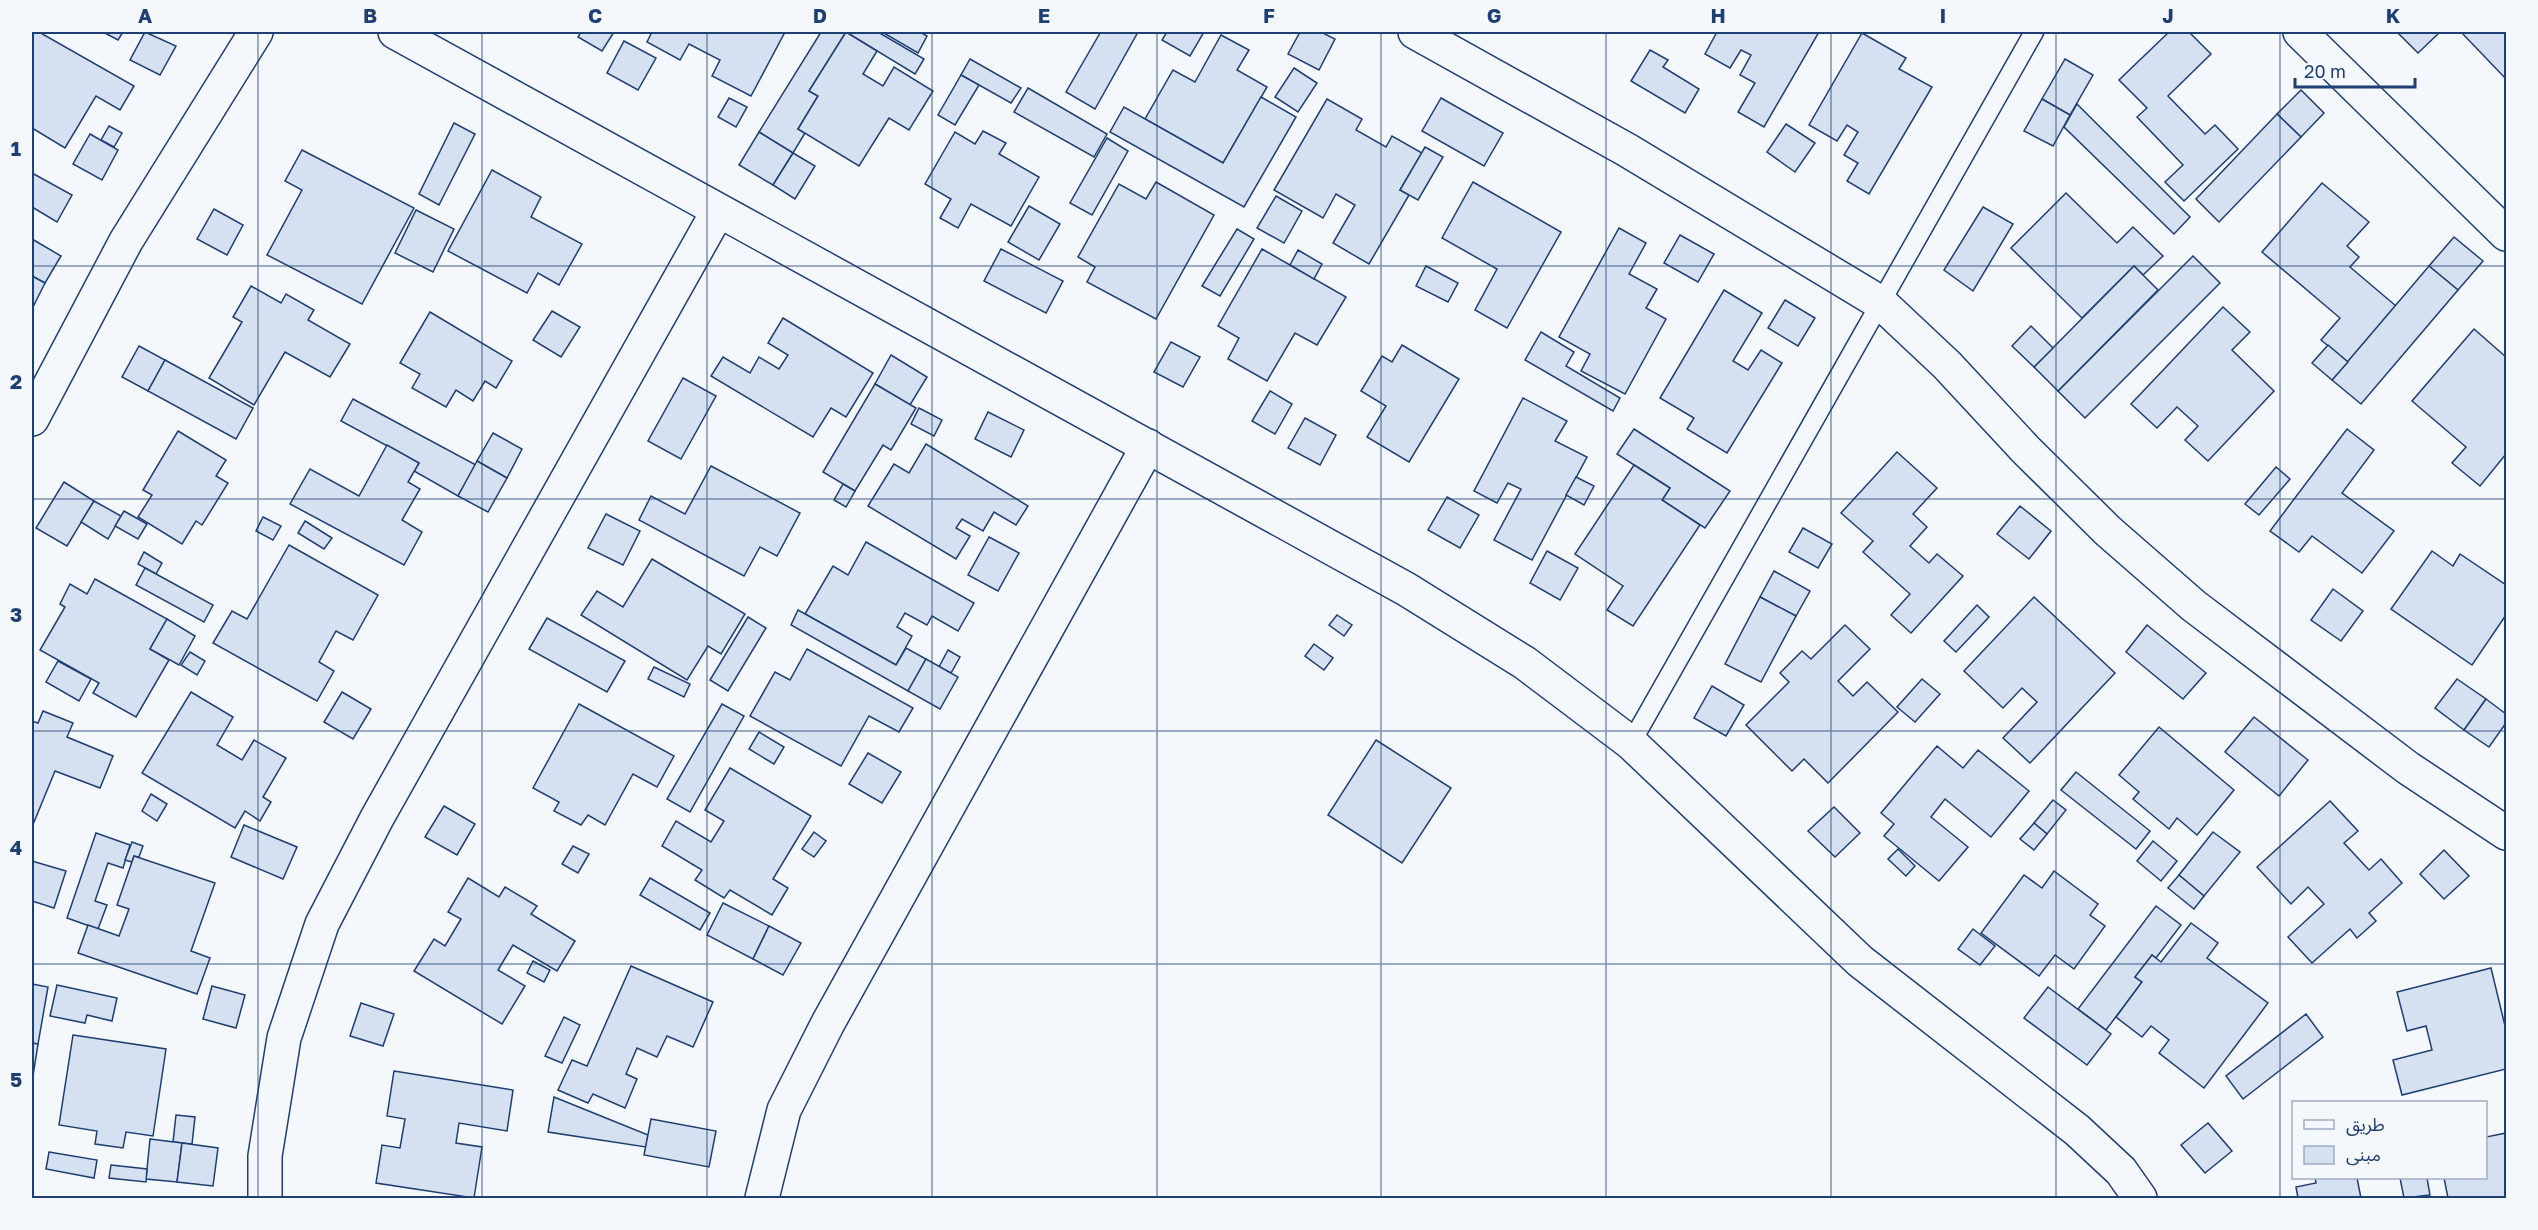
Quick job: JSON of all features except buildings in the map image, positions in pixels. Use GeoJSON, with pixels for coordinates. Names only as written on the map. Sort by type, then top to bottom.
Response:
{"type":"FeatureCollection","features":[{"type":"Feature","properties":{"kind":"street"},"geometry":{"type":"LineString","coordinates":[[32,419],[126,241],[256,32]]}},
{"type":"Feature","properties":{"kind":"street"},"geometry":{"type":"LineString","coordinates":[[395,32],[1406,589],[1525,663],[1631,743],[1860,961],[2077,1130],[2121,1171],[2140,1198]]}},
{"type":"Feature","properties":{"kind":"street"},"geometry":{"type":"LineString","coordinates":[[1415,32],[1627,150],[1881,303],[1947,365],[2026,450],[2108,531],[2194,606],[2408,768],[2506,833]]}},
{"type":"Feature","properties":{"kind":"street"},"geometry":{"type":"LineString","coordinates":[[2300,32],[2506,234]]}},
{"type":"Feature","properties":{"kind":"street"},"geometry":{"type":"LineString","coordinates":[[265,1198],[265,1156],[284,1038],[322,924],[378,818],[717,211]]}},
{"type":"Feature","properties":{"kind":"street"},"geometry":{"type":"LineString","coordinates":[[762,1198],[784,1110],[828,1023],[1148,446]]}},
{"type":"Feature","properties":{"kind":"lane"},"geometry":{"type":"LineString","coordinates":[[1631,743],[2034,32]]}}]}
